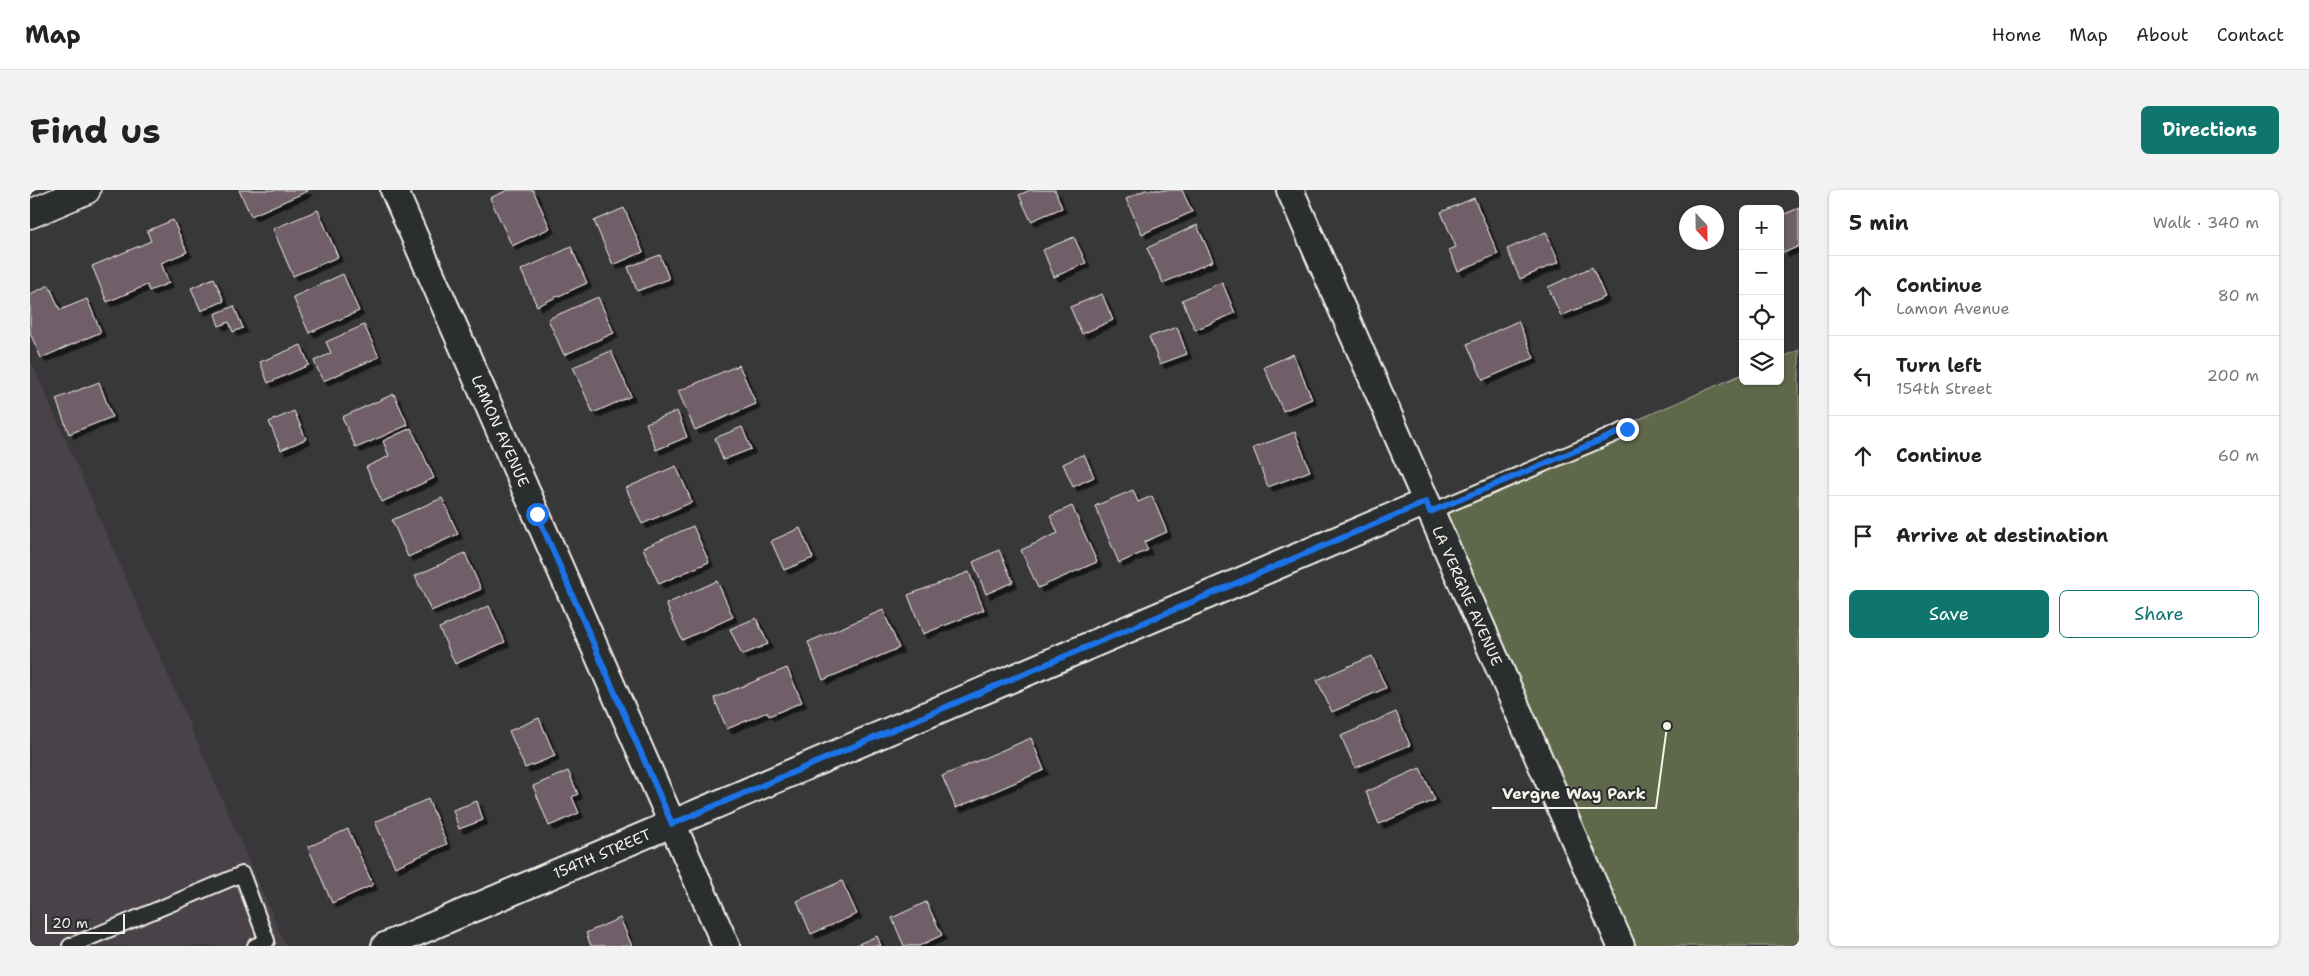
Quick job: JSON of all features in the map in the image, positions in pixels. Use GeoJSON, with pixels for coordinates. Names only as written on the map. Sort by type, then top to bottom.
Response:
{"type":"FeatureCollection","features":[{"type":"Feature","properties":{"kind":"street"},"geometry":{"type":"LineString","coordinates":[[30,214],[86,190]]}},
{"type":"Feature","properties":{"kind":"street","name":"LAMON AVENUE"},"geometry":{"type":"LineString","coordinates":[[394,190],[726,946]]}},
{"type":"Feature","properties":{"kind":"street","name":"LA VERGNE AVENUE"},"geometry":{"type":"LineString","coordinates":[[1290,190],[1621,946]]}},
{"type":"Feature","properties":{"kind":"street","name":"154TH STREET"},"geometry":{"type":"LineString","coordinates":[[385,946],[1428,507]]}},
{"type":"Feature","properties":{"kind":"lane"},"geometry":{"type":"LineString","coordinates":[[1428,507],[1627,429]]}},
{"type":"Feature","properties":{"kind":"lane"},"geometry":{"type":"LineString","coordinates":[[70,946],[89,943],[242,874],[267,941],[255,946]]}},
{"type":"Feature","properties":{"kind":"shaded area"},"geometry":{"type":"Polygon","coordinates":[[[30,358],[286,946],[30,946],[30,358]]]}},
{"type":"Feature","properties":{"kind":"green space"},"geometry":{"type":"Polygon","coordinates":[[[1799,350],[1799,946],[1633,946],[1439,506],[1739,376],[1739,385],[1784,385],[1784,356],[1799,350]]]}},
{"type":"Feature","properties":{"kind":"building"},"geometry":{"type":"Polygon","coordinates":[[[239,190],[308,190],[308,191],[251,216],[239,190]]]}},
{"type":"Feature","properties":{"kind":"building"},"geometry":{"type":"Polygon","coordinates":[[[508,190],[533,190],[550,228],[512,246],[490,198],[508,190]]]}},
{"type":"Feature","properties":{"kind":"building"},"geometry":{"type":"Polygon","coordinates":[[[1030,190],[1055,190],[1062,208],[1031,221],[1019,195],[1030,190]]]}},
{"type":"Feature","properties":{"kind":"building"},"geometry":{"type":"Polygon","coordinates":[[[1145,190],[1182,190],[1192,212],[1142,234],[1126,199],[1145,190]]]}},
{"type":"Feature","properties":{"kind":"building"},"geometry":{"type":"Polygon","coordinates":[[[1474,198],[1498,254],[1458,271],[1449,250],[1456,247],[1441,212],[1474,198]]]}},
{"type":"Feature","properties":{"kind":"building"},"geometry":{"type":"Polygon","coordinates":[[[624,208],[643,252],[613,265],[594,221],[624,208]]]}},
{"type":"Feature","properties":{"kind":"building"},"geometry":{"type":"Polygon","coordinates":[[[1799,208],[1799,246],[1784,253],[1784,250],[1784,214],[1799,208]]]}},
{"type":"Feature","properties":{"kind":"building"},"geometry":{"type":"Polygon","coordinates":[[[318,210],[338,257],[293,276],[273,229],[318,210]]]}},
{"type":"Feature","properties":{"kind":"building"},"geometry":{"type":"Polygon","coordinates":[[[173,220],[187,252],[161,263],[169,283],[149,291],[147,285],[107,302],[92,266],[151,241],[147,231],[173,220]]]}},
{"type":"Feature","properties":{"kind":"building"},"geometry":{"type":"Polygon","coordinates":[[[1197,225],[1213,261],[1163,283],[1147,248],[1197,225]]]}},
{"type":"Feature","properties":{"kind":"building"},"geometry":{"type":"Polygon","coordinates":[[[1546,232],[1559,262],[1520,279],[1507,249],[1546,232]]]}},
{"type":"Feature","properties":{"kind":"building"},"geometry":{"type":"Polygon","coordinates":[[[1074,237],[1086,263],[1054,277],[1043,250],[1074,237]]]}},
{"type":"Feature","properties":{"kind":"building"},"geometry":{"type":"Polygon","coordinates":[[[571,247],[587,283],[537,306],[521,270],[571,247]]]}},
{"type":"Feature","properties":{"kind":"building"},"geometry":{"type":"Polygon","coordinates":[[[660,255],[669,279],[637,291],[628,267],[660,255]]]}},
{"type":"Feature","properties":{"kind":"building"},"geometry":{"type":"Polygon","coordinates":[[[1592,267],[1605,297],[1561,316],[1548,287],[1592,267]]]}},
{"type":"Feature","properties":{"kind":"building"},"geometry":{"type":"Polygon","coordinates":[[[343,274],[359,311],[309,333],[293,297],[343,274]]]}},
{"type":"Feature","properties":{"kind":"building"},"geometry":{"type":"Polygon","coordinates":[[[214,278],[224,301],[201,311],[191,288],[214,278]]]}},
{"type":"Feature","properties":{"kind":"building"},"geometry":{"type":"Polygon","coordinates":[[[1222,282],[1235,313],[1195,330],[1182,300],[1222,282]]]}},
{"type":"Feature","properties":{"kind":"building"},"geometry":{"type":"Polygon","coordinates":[[[49,285],[60,310],[87,299],[101,332],[41,358],[30,333],[30,294],[49,285]]]}},
{"type":"Feature","properties":{"kind":"building"},"geometry":{"type":"Polygon","coordinates":[[[1102,294],[1113,320],[1082,334],[1070,307],[1102,294]]]}},
{"type":"Feature","properties":{"kind":"building"},"geometry":{"type":"Polygon","coordinates":[[[598,297],[614,333],[564,355],[548,319],[598,297]]]}},
{"type":"Feature","properties":{"kind":"building"},"geometry":{"type":"Polygon","coordinates":[[[234,306],[243,328],[233,332],[229,322],[219,326],[215,314],[234,306]]]}},
{"type":"Feature","properties":{"kind":"building"},"geometry":{"type":"Polygon","coordinates":[[[1518,321],[1534,358],[1483,380],[1467,344],[1518,321]]]}},
{"type":"Feature","properties":{"kind":"building"},"geometry":{"type":"Polygon","coordinates":[[[364,325],[379,357],[323,381],[314,361],[331,353],[326,342],[364,325]]]}},
{"type":"Feature","properties":{"kind":"building"},"geometry":{"type":"Polygon","coordinates":[[[1177,327],[1187,354],[1160,364],[1149,337],[1177,327]]]}},
{"type":"Feature","properties":{"kind":"building"},"geometry":{"type":"Polygon","coordinates":[[[301,345],[309,365],[268,383],[260,362],[301,345]]]}},
{"type":"Feature","properties":{"kind":"building"},"geometry":{"type":"Polygon","coordinates":[[[611,351],[631,396],[593,413],[573,367],[611,351]]]}},
{"type":"Feature","properties":{"kind":"building"},"geometry":{"type":"Polygon","coordinates":[[[1293,354],[1312,399],[1283,411],[1264,367],[1293,354]]]}},
{"type":"Feature","properties":{"kind":"building"},"geometry":{"type":"Polygon","coordinates":[[[739,365],[756,404],[695,430],[678,391],[739,365]]]}},
{"type":"Feature","properties":{"kind":"building"},"geometry":{"type":"Polygon","coordinates":[[[99,382],[112,417],[69,434],[56,399],[99,382]]]}},
{"type":"Feature","properties":{"kind":"building"},"geometry":{"type":"Polygon","coordinates":[[[394,394],[408,425],[356,448],[342,417],[394,394]]]}},
{"type":"Feature","properties":{"kind":"building"},"geometry":{"type":"Polygon","coordinates":[[[294,411],[306,439],[281,450],[269,422],[294,411]]]}},
{"type":"Feature","properties":{"kind":"building"},"geometry":{"type":"Polygon","coordinates":[[[677,411],[687,437],[656,450],[646,423],[677,411]]]}},
{"type":"Feature","properties":{"kind":"building"},"geometry":{"type":"Polygon","coordinates":[[[742,427],[751,449],[723,460],[715,438],[742,427]]]}},
{"type":"Feature","properties":{"kind":"building"},"geometry":{"type":"Polygon","coordinates":[[[411,428],[434,478],[382,502],[366,467],[389,456],[383,441],[411,428]]]}},
{"type":"Feature","properties":{"kind":"building"},"geometry":{"type":"Polygon","coordinates":[[[1295,432],[1310,471],[1268,487],[1253,448],[1295,432]]]}},
{"type":"Feature","properties":{"kind":"building"},"geometry":{"type":"Polygon","coordinates":[[[1084,454],[1094,477],[1073,487],[1063,464],[1084,454]]]}},
{"type":"Feature","properties":{"kind":"building"},"geometry":{"type":"Polygon","coordinates":[[[676,466],[692,502],[642,524],[626,488],[676,466]]]}},
{"type":"Feature","properties":{"kind":"building"},"geometry":{"type":"Polygon","coordinates":[[[1133,490],[1138,502],[1152,496],[1167,532],[1144,542],[1148,550],[1119,563],[1095,506],[1133,490]]]}},
{"type":"Feature","properties":{"kind":"building"},"geometry":{"type":"Polygon","coordinates":[[[442,498],[458,534],[408,557],[392,520],[442,498]]]}},
{"type":"Feature","properties":{"kind":"building"},"geometry":{"type":"Polygon","coordinates":[[[1072,506],[1097,562],[1038,588],[1021,550],[1058,533],[1050,516],[1072,506]]]}},
{"type":"Feature","properties":{"kind":"building"},"geometry":{"type":"Polygon","coordinates":[[[693,526],[709,562],[659,584],[643,548],[693,526]]]}},
{"type":"Feature","properties":{"kind":"building"},"geometry":{"type":"Polygon","coordinates":[[[800,528],[813,558],[784,570],[771,541],[800,528]]]}},
{"type":"Feature","properties":{"kind":"building"},"geometry":{"type":"Polygon","coordinates":[[[999,550],[1013,582],[986,594],[973,562],[999,550]]]}},
{"type":"Feature","properties":{"kind":"building"},"geometry":{"type":"Polygon","coordinates":[[[465,553],[481,589],[431,611],[415,576],[465,553]]]}},
{"type":"Feature","properties":{"kind":"building"},"geometry":{"type":"Polygon","coordinates":[[[969,572],[984,610],[923,634],[908,595],[969,572]]]}},
{"type":"Feature","properties":{"kind":"building"},"geometry":{"type":"Polygon","coordinates":[[[717,581],[733,617],[682,640],[666,604],[717,581]]]}},
{"type":"Feature","properties":{"kind":"building"},"geometry":{"type":"Polygon","coordinates":[[[489,606],[505,642],[455,664],[439,628],[489,606]]]}},
{"type":"Feature","properties":{"kind":"building"},"geometry":{"type":"Polygon","coordinates":[[[883,610],[899,648],[823,680],[808,642],[883,610]]]}},
{"type":"Feature","properties":{"kind":"building"},"geometry":{"type":"Polygon","coordinates":[[[756,618],[768,644],[742,655],[730,629],[756,618]]]}},
{"type":"Feature","properties":{"kind":"building"},"geometry":{"type":"Polygon","coordinates":[[[1372,656],[1386,688],[1332,712],[1317,680],[1372,656]]]}},
{"type":"Feature","properties":{"kind":"building"},"geometry":{"type":"Polygon","coordinates":[[[787,668],[802,702],[769,716],[767,712],[727,729],[714,698],[787,668]]]}},
{"type":"Feature","properties":{"kind":"building"},"geometry":{"type":"Polygon","coordinates":[[[1396,712],[1410,745],[1355,768],[1341,736],[1396,712]]]}},
{"type":"Feature","properties":{"kind":"building"},"geometry":{"type":"Polygon","coordinates":[[[539,718],[555,756],[525,768],[509,731],[539,718]]]}},
{"type":"Feature","properties":{"kind":"building"},"geometry":{"type":"Polygon","coordinates":[[[1031,738],[1044,770],[956,808],[942,776],[1031,738]]]}},
{"type":"Feature","properties":{"kind":"building"},"geometry":{"type":"Polygon","coordinates":[[[1420,768],[1435,800],[1379,824],[1366,792],[1420,768]]]}},
{"type":"Feature","properties":{"kind":"building"},"geometry":{"type":"Polygon","coordinates":[[[568,771],[578,794],[572,797],[579,813],[549,826],[533,786],[568,771]]]}},
{"type":"Feature","properties":{"kind":"building"},"geometry":{"type":"Polygon","coordinates":[[[428,799],[447,844],[395,867],[375,822],[428,799]]]}},
{"type":"Feature","properties":{"kind":"building"},"geometry":{"type":"Polygon","coordinates":[[[477,801],[483,820],[459,829],[453,810],[477,801]]]}},
{"type":"Feature","properties":{"kind":"building"},"geometry":{"type":"Polygon","coordinates":[[[348,829],[373,885],[332,903],[308,847],[348,829]]]}},
{"type":"Feature","properties":{"kind":"building"},"geometry":{"type":"Polygon","coordinates":[[[842,881],[857,914],[811,934],[797,901],[842,881]]]}},
{"type":"Feature","properties":{"kind":"building"},"geometry":{"type":"Polygon","coordinates":[[[926,902],[942,935],[919,946],[904,946],[892,918],[926,902]]]}},
{"type":"Feature","properties":{"kind":"building"},"geometry":{"type":"Polygon","coordinates":[[[620,918],[632,946],[591,946],[586,933],[620,918]]]}},
{"type":"Feature","properties":{"kind":"building"},"geometry":{"type":"Polygon","coordinates":[[[877,936],[881,946],[854,946],[877,936]]]}},
{"type":"Feature","properties":{"kind":"place","name":"Vergne Way Park"},"geometry":{"type":"Point","coordinates":[1667,726]}},
{"type":"Feature","properties":{"kind":"route"},"geometry":{"type":"LineString","coordinates":[[537,514],[672,824],[1426,502],[1430,512],[1627,429]]}}]}
